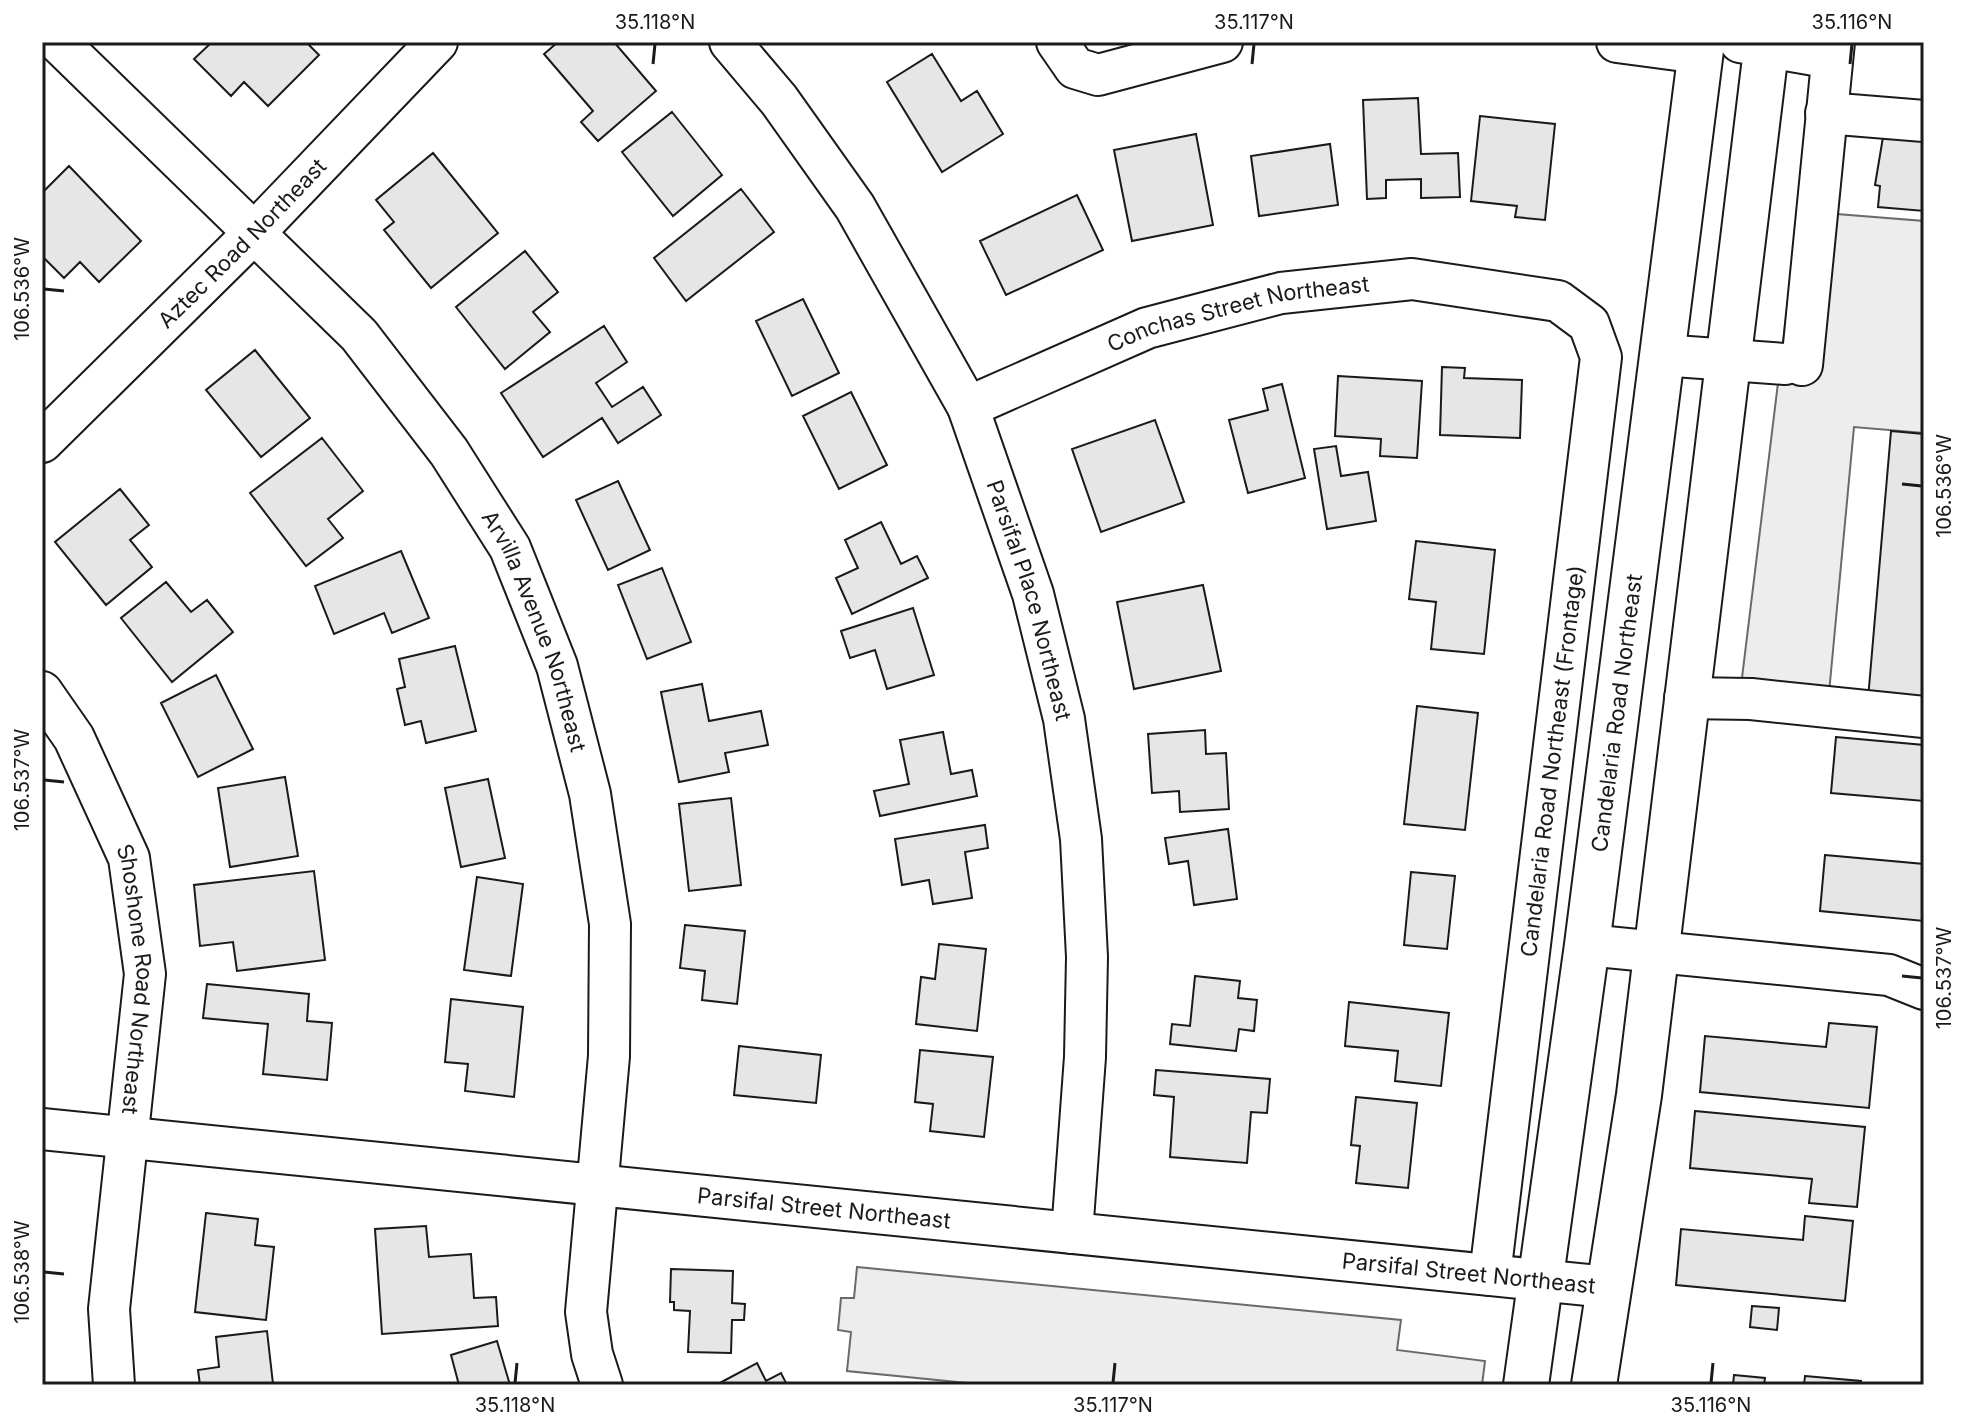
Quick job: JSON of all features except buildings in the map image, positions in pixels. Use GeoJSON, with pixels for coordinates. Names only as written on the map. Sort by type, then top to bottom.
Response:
{"type":"FeatureCollection","features":[{"type":"Feature","properties":{"kind":"main road","name":"Candelaria Road Northeast"},"geometry":{"type":"LineString","coordinates":[[1526,1385],[1587,945],[1661,355],[1735,45]]}},
{"type":"Feature","properties":{"kind":"main road"},"geometry":{"type":"LineString","coordinates":[[1594,1385],[1639,1095],[1727,359],[1735,45]]}},
{"type":"Feature","properties":{"kind":"street","name":"Arvilla Avenue Northeast"},"geometry":{"type":"LineString","coordinates":[[58,42],[359,335],[449,452],[510,548],[557,666],[590,794],[610,924],[609,1056],[586,1312],[592,1354],[602,1385]]}},
{"type":"Feature","properties":{"kind":"street","name":"Aztec Road Northeast"},"geometry":{"type":"LineString","coordinates":[[42,442],[254,233],[437,42]]}},
{"type":"Feature","properties":{"kind":"street","name":"Parsifal Place Northeast"},"geometry":{"type":"LineString","coordinates":[[730,42],[779,100],[855,207],[968,407],[1033,594],[1064,719],[1081,839],[1087,957],[1085,1057],[1072,1233]]}},
{"type":"Feature","properties":{"kind":"street"},"geometry":{"type":"LineString","coordinates":[[1057,42],[1075,68],[1098,75],[1222,42]]}},
{"type":"Feature","properties":{"kind":"street"},"geometry":{"type":"LineString","coordinates":[[1617,42],[1833,50],[1794,365],[1661,355]]}},
{"type":"Feature","properties":{"kind":"street"},"geometry":{"type":"LineString","coordinates":[[1826,113],[1924,121]]}},
{"type":"Feature","properties":{"kind":"street","name":"Conchas Street Northeast"},"geometry":{"type":"LineString","coordinates":[[968,407],[1147,328],[1281,293],[1412,279],[1522,294]]}},
{"type":"Feature","properties":{"kind":"street","name":"Candelaria Road Northeast (Frontage)"},"geometry":{"type":"LineString","coordinates":[[1490,1275],[1601,357],[1589,324],[1558,301],[1522,294]]}},
{"type":"Feature","properties":{"kind":"street","name":"Shoshone Road Northeast"},"geometry":{"type":"LineString","coordinates":[[42,692],[74,738],[129,858],[145,974],[109,1309],[114,1385]]}},
{"type":"Feature","properties":{"kind":"street"},"geometry":{"type":"LineString","coordinates":[[1685,698],[1751,699],[1924,717]]}},
{"type":"Feature","properties":{"kind":"street"},"geometry":{"type":"LineString","coordinates":[[1587,945],[1889,975],[1924,989]]}},
{"type":"Feature","properties":{"kind":"street","name":"Parsifal Street Northeast"},"geometry":{"type":"LineString","coordinates":[[42,1129],[1608,1287]]}},
{"type":"Feature","properties":{"kind":"shaded area"},"geometry":{"type":"Polygon","coordinates":[[[1799,211],[1924,221],[1924,433],[1854,427],[1829,693],[1741,686],[1799,211]]]}},
{"type":"Feature","properties":{"kind":"shaded area"},"geometry":{"type":"Polygon","coordinates":[[[857,1267],[1401,1320],[1397,1350],[1485,1361],[1482,1385],[987,1385],[847,1371],[851,1332],[838,1330],[841,1298],[854,1298],[857,1267]]]}}]}
